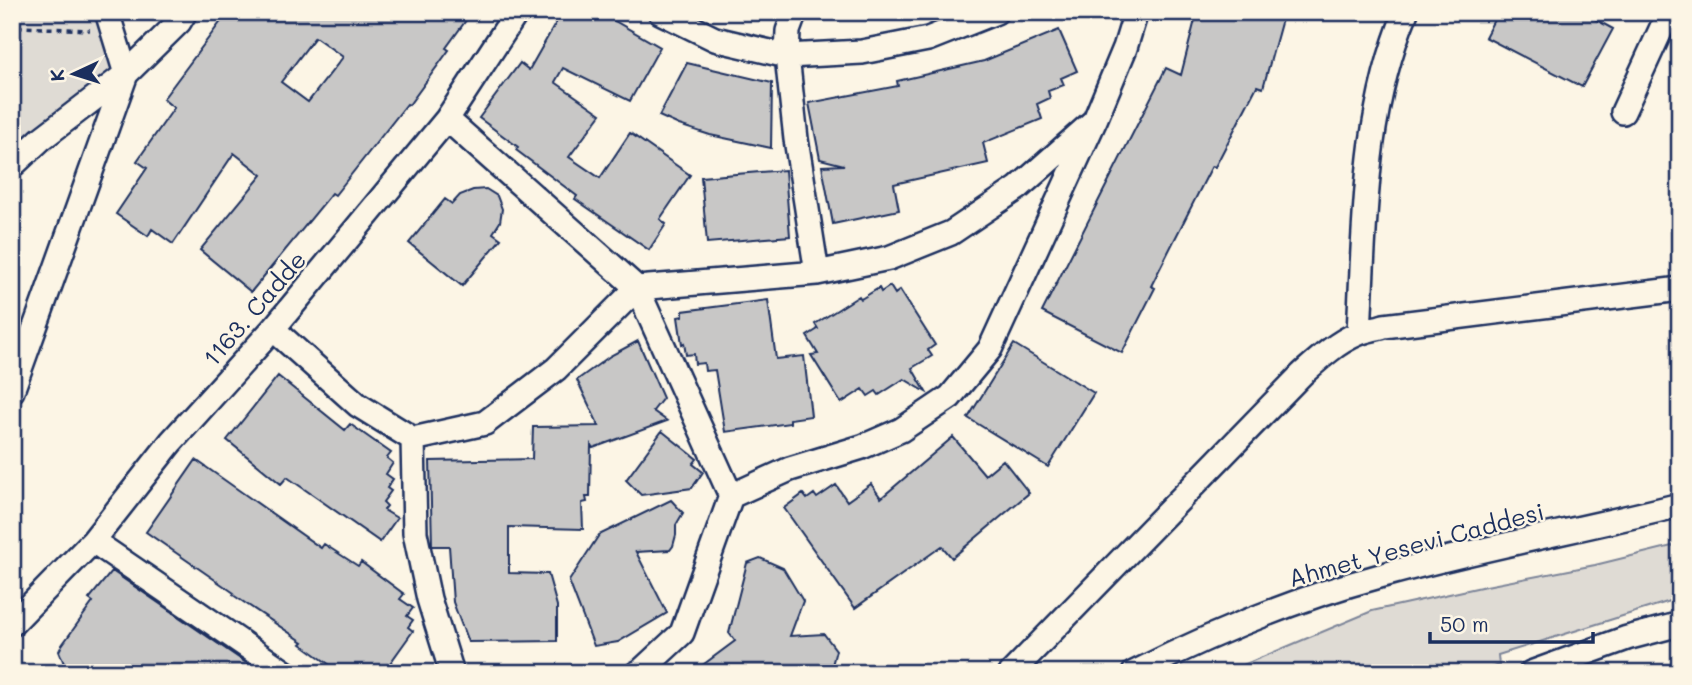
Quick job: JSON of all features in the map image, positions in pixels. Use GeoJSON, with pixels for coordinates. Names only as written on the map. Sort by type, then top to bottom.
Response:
{"type":"FeatureCollection","features":[{"type":"Feature","properties":{"kind":"street"},"geometry":{"type":"LineString","coordinates":[[12,166],[41,139],[126,74],[179,22],[185,12]]}},
{"type":"Feature","properties":{"kind":"street","name":"1163. Cadde"},"geometry":{"type":"LineString","coordinates":[[12,624],[93,541],[171,442],[273,329],[447,119],[517,12]]}},
{"type":"Feature","properties":{"kind":"street"},"geometry":{"type":"LineString","coordinates":[[660,12],[715,39],[787,56],[862,52],[928,39],[996,12]]}},
{"type":"Feature","properties":{"kind":"street"},"geometry":{"type":"LineString","coordinates":[[795,12],[788,31],[787,56],[796,139],[817,273]]}},
{"type":"Feature","properties":{"kind":"street"},"geometry":{"type":"LineString","coordinates":[[731,496],[790,469],[862,447],[901,430],[950,397],[990,349],[1096,120],[1125,48],[1136,12]]}},
{"type":"Feature","properties":{"kind":"street"},"geometry":{"type":"LineString","coordinates":[[1359,332],[1370,148],[1383,80],[1405,12]]}},
{"type":"Feature","properties":{"kind":"street"},"geometry":{"type":"LineString","coordinates":[[1623,112],[1669,12]]}},
{"type":"Feature","properties":{"kind":"street"},"geometry":{"type":"LineString","coordinates":[[12,391],[126,74],[110,22]]}},
{"type":"Feature","properties":{"kind":"street"},"geometry":{"type":"LineString","coordinates":[[447,119],[637,288],[731,496],[682,633],[637,673]]}},
{"type":"Feature","properties":{"kind":"street"},"geometry":{"type":"LineString","coordinates":[[273,329],[358,405],[413,439],[485,423],[556,369],[637,288],[817,273],[889,258],[951,233],[1018,188],[1096,120]]}},
{"type":"Feature","properties":{"kind":"street"},"geometry":{"type":"LineString","coordinates":[[1011,673],[1303,374],[1330,351],[1359,332],[1384,326],[1680,289]]}},
{"type":"Feature","properties":{"kind":"street"},"geometry":{"type":"LineString","coordinates":[[413,439],[415,533],[429,599],[452,673]]}},
{"type":"Feature","properties":{"kind":"street","name":"Ahmet Yesevi Caddesi"},"geometry":{"type":"LineString","coordinates":[[1134,673],[1219,632],[1342,587],[1439,561],[1680,505]]}},
{"type":"Feature","properties":{"kind":"street"},"geometry":{"type":"LineString","coordinates":[[93,541],[286,673]]}},
{"type":"Feature","properties":{"kind":"street"},"geometry":{"type":"LineString","coordinates":[[1531,673],[1628,638],[1680,624]]}},
{"type":"Feature","properties":{"kind":"path"},"geometry":{"type":"LineString","coordinates":[[12,37],[21,27],[110,22]]}},
{"type":"Feature","properties":{"kind":"shaded area"},"geometry":{"type":"Polygon","coordinates":[[[12,12],[107,12],[126,74],[12,166],[12,12]]]}},
{"type":"Feature","properties":{"kind":"shaded area"},"geometry":{"type":"Polygon","coordinates":[[[1680,544],[1680,598],[1498,655],[1499,665],[1475,673],[1224,673],[1372,611],[1595,565],[1680,544]]]}},
{"type":"Feature","properties":{"kind":"building"},"geometry":{"type":"Polygon","coordinates":[[[228,12],[472,12],[446,48],[449,50],[409,105],[407,104],[335,195],[332,193],[251,292],[200,250],[262,175],[234,153],[173,244],[152,229],[148,236],[116,214],[147,168],[137,161],[174,108],[163,99],[228,12]],[[315,37],[281,82],[308,102],[343,57],[315,37]]]}},
{"type":"Feature","properties":{"kind":"building"},"geometry":{"type":"Polygon","coordinates":[[[562,12],[599,12],[660,47],[630,101],[563,68],[555,82],[601,114],[569,157],[600,178],[630,133],[690,175],[660,219],[666,224],[649,250],[575,199],[577,196],[479,118],[520,63],[529,70],[562,12]]]}},
{"type":"Feature","properties":{"kind":"building"},"geometry":{"type":"Polygon","coordinates":[[[1197,12],[1284,12],[1263,88],[1257,86],[1215,167],[1212,166],[1151,286],[1155,288],[1122,353],[1042,312],[1166,68],[1181,75],[1197,12]]]}},
{"type":"Feature","properties":{"kind":"building"},"geometry":{"type":"Polygon","coordinates":[[[1498,12],[1582,12],[1613,29],[1582,87],[1485,37],[1498,12]]]}},
{"type":"Feature","properties":{"kind":"building"},"geometry":{"type":"Polygon","coordinates":[[[1059,30],[1077,71],[1061,78],[1064,85],[1048,91],[1050,98],[1037,104],[1042,119],[983,143],[988,163],[894,184],[899,210],[833,224],[822,166],[844,165],[820,159],[809,103],[898,86],[897,81],[984,61],[1059,30]]]}},
{"type":"Feature","properties":{"kind":"building"},"geometry":{"type":"Polygon","coordinates":[[[687,63],[772,83],[771,148],[710,135],[659,116],[687,63]]]}},
{"type":"Feature","properties":{"kind":"building"},"geometry":{"type":"Polygon","coordinates":[[[785,170],[790,236],[707,243],[701,177],[785,170]]]}},
{"type":"Feature","properties":{"kind":"building"},"geometry":{"type":"Polygon","coordinates":[[[486,189],[497,196],[502,209],[500,222],[493,233],[501,239],[462,286],[409,243],[445,199],[452,204],[460,195],[486,189]]]}},
{"type":"Feature","properties":{"kind":"building"},"geometry":{"type":"Polygon","coordinates":[[[890,286],[895,294],[900,290],[935,345],[928,350],[932,356],[912,368],[926,392],[904,379],[879,395],[876,391],[868,396],[863,389],[841,403],[811,355],[818,354],[807,336],[818,329],[815,324],[859,296],[861,299],[879,288],[881,292],[890,286]]]}},
{"type":"Feature","properties":{"kind":"building"},"geometry":{"type":"Polygon","coordinates":[[[768,300],[776,359],[804,356],[811,416],[790,419],[790,423],[725,432],[715,370],[705,371],[704,363],[695,364],[694,354],[686,355],[678,317],[683,316],[683,311],[768,300]]]}},
{"type":"Feature","properties":{"kind":"building"},"geometry":{"type":"Polygon","coordinates":[[[638,341],[663,398],[653,411],[667,421],[593,448],[591,445],[590,497],[586,497],[587,502],[582,503],[583,529],[509,527],[509,573],[548,574],[557,606],[557,641],[468,642],[453,602],[449,546],[432,546],[430,461],[532,459],[533,427],[599,426],[577,380],[610,356],[638,341]]]}},
{"type":"Feature","properties":{"kind":"building"},"geometry":{"type":"Polygon","coordinates":[[[1014,344],[1094,393],[1048,467],[968,418],[1014,344]]]}},
{"type":"Feature","properties":{"kind":"building"},"geometry":{"type":"Polygon","coordinates":[[[278,376],[345,430],[350,424],[391,453],[387,458],[393,463],[386,474],[393,479],[387,488],[391,491],[383,502],[387,506],[384,510],[397,518],[380,542],[287,477],[281,484],[227,440],[278,376]]]}},
{"type":"Feature","properties":{"kind":"building"},"geometry":{"type":"Polygon","coordinates":[[[662,431],[697,459],[693,464],[703,472],[692,488],[641,495],[626,480],[662,431]]]}},
{"type":"Feature","properties":{"kind":"building"},"geometry":{"type":"Polygon","coordinates":[[[953,437],[985,475],[1003,460],[1029,493],[952,558],[942,546],[855,608],[784,508],[803,494],[807,499],[814,494],[817,498],[836,485],[847,501],[871,484],[881,498],[953,437]]]}},
{"type":"Feature","properties":{"kind":"building"},"geometry":{"type":"Polygon","coordinates":[[[196,460],[321,548],[324,544],[358,566],[361,562],[404,594],[400,599],[413,608],[407,616],[413,620],[408,627],[413,631],[383,673],[341,673],[301,644],[303,642],[146,532],[196,460]]]}},
{"type":"Feature","properties":{"kind":"building"},"geometry":{"type":"Polygon","coordinates":[[[671,500],[683,513],[676,525],[673,546],[670,550],[636,552],[667,613],[618,642],[594,646],[569,581],[599,535],[671,500]]]}},
{"type":"Feature","properties":{"kind":"building"},"geometry":{"type":"Polygon","coordinates":[[[760,558],[783,568],[803,601],[790,636],[824,634],[836,650],[830,673],[692,673],[735,641],[729,633],[747,563],[760,558]]]}},
{"type":"Feature","properties":{"kind":"building"},"geometry":{"type":"Polygon","coordinates":[[[112,571],[249,665],[243,673],[73,673],[65,666],[59,651],[93,602],[89,599],[112,571]]]}}]}
